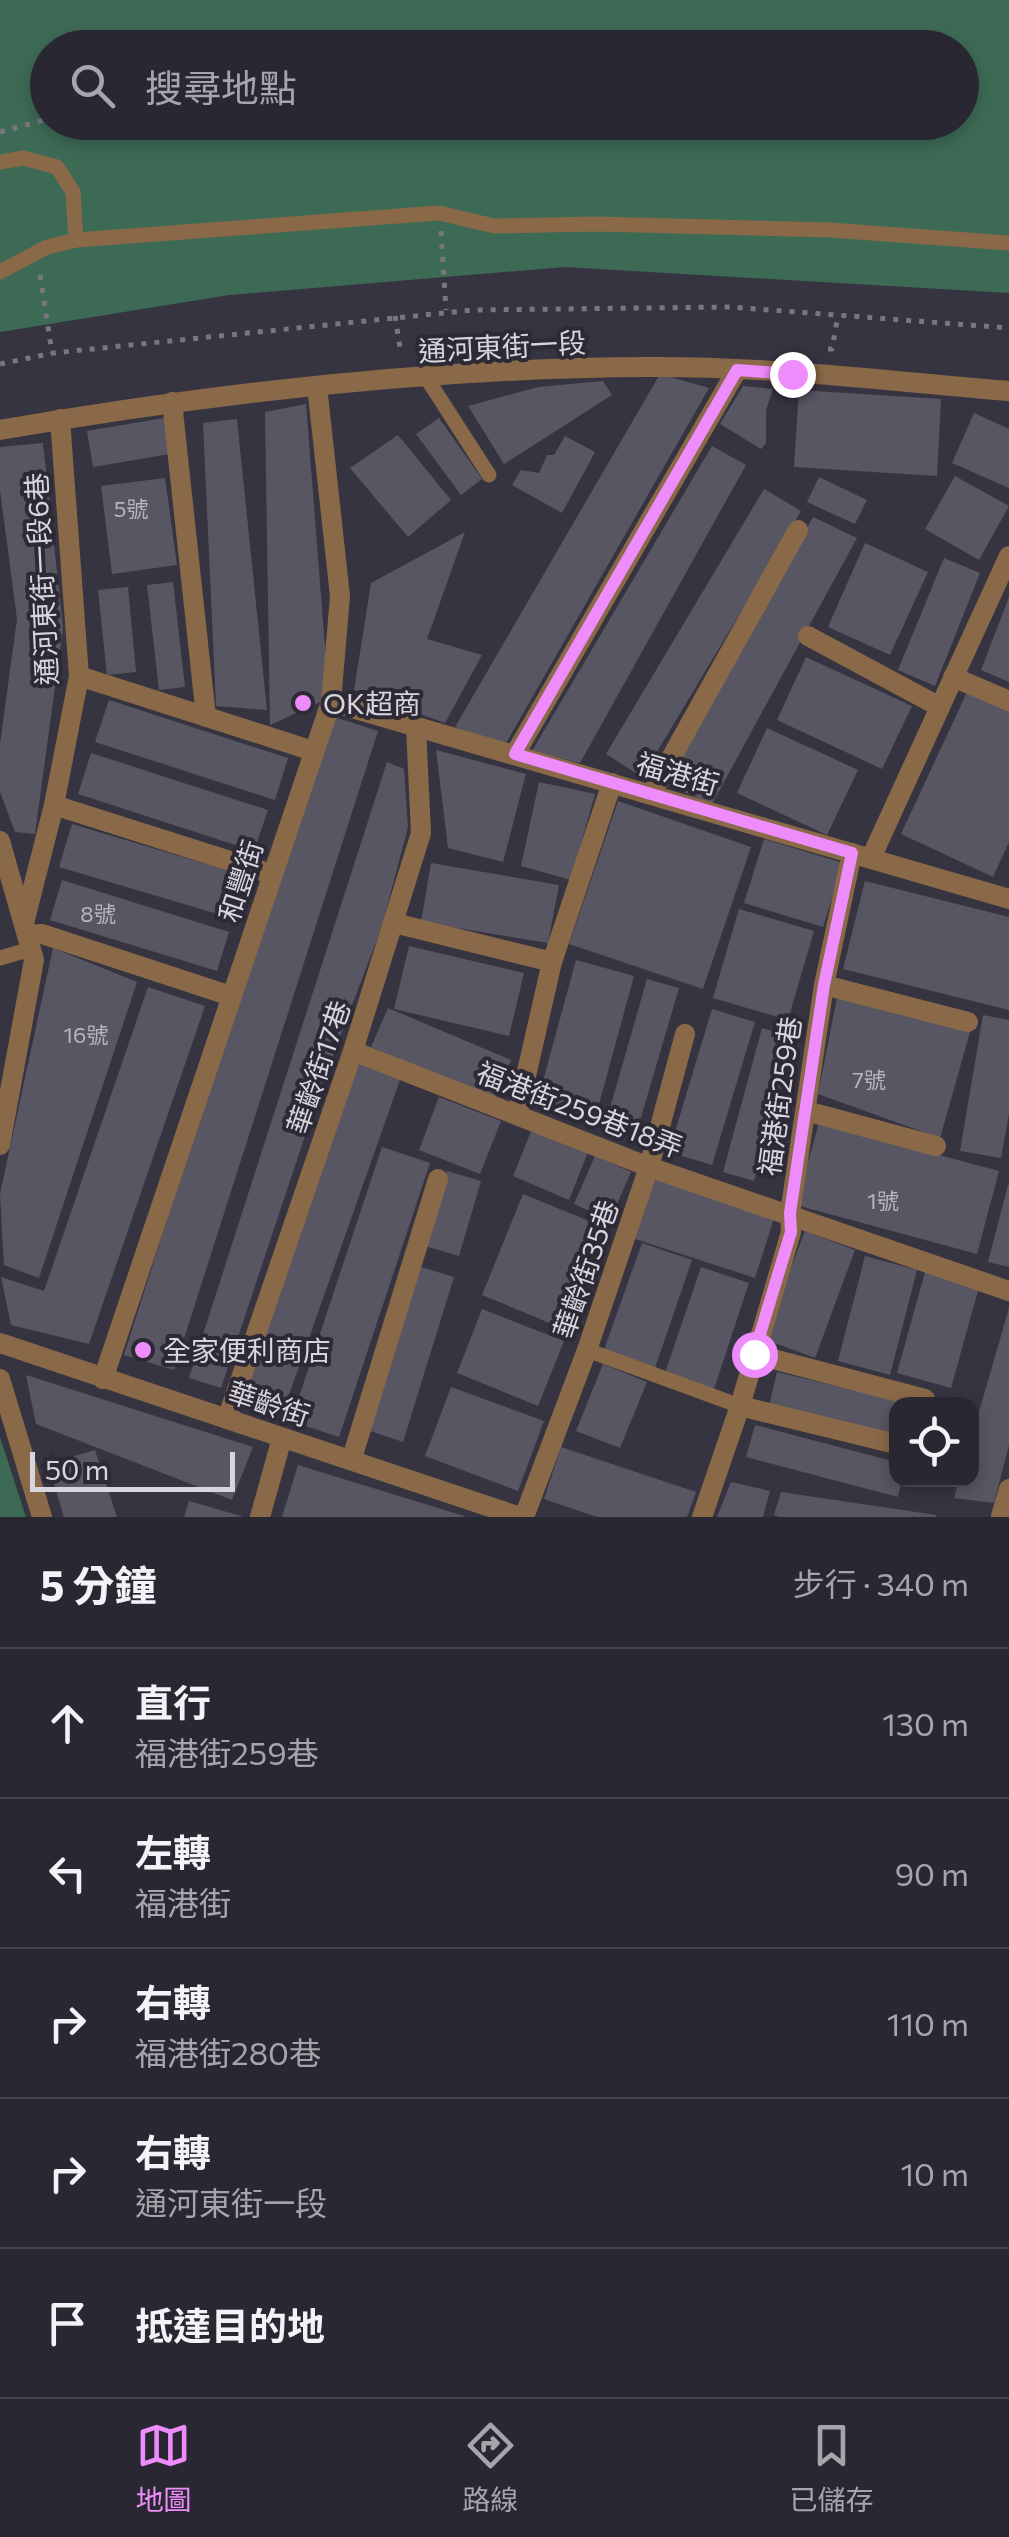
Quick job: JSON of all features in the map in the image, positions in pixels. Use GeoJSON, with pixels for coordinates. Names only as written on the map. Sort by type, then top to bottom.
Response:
{"type":"FeatureCollection","features":[{"type":"Feature","properties":{"kind":"street","name":"通河東街一段"},"geometry":{"type":"LineString","coordinates":[[0,430],[172,402],[318,386],[647,367],[1009,391]]}},
{"type":"Feature","properties":{"kind":"street"},"geometry":{"type":"LineString","coordinates":[[515,754],[737,370]]}},
{"type":"Feature","properties":{"kind":"street","name":"和豐街"},"geometry":{"type":"LineString","coordinates":[[104,1380],[330,702],[340,596],[318,386]]}},
{"type":"Feature","properties":{"kind":"street"},"geometry":{"type":"LineString","coordinates":[[172,402],[206,717]]}},
{"type":"Feature","properties":{"kind":"street","name":"通河東街一段6巷"},"geometry":{"type":"LineString","coordinates":[[0,1145],[34,960],[27,935],[79,676],[60,419]]}},
{"type":"Feature","properties":{"kind":"street"},"geometry":{"type":"LineString","coordinates":[[651,794],[798,530]]}},
{"type":"Feature","properties":{"kind":"street","name":"福港街259巷"},"geometry":{"type":"LineString","coordinates":[[702,1517],[740,1406],[791,1232],[790,1213],[824,985],[862,856],[940,707],[1009,556]]}},
{"type":"Feature","properties":{"kind":"street"},"geometry":{"type":"LineString","coordinates":[[808,636],[940,707]]}},
{"type":"Feature","properties":{"kind":"street"},"geometry":{"type":"LineString","coordinates":[[79,676],[314,750]]}},
{"type":"Feature","properties":{"kind":"street"},"geometry":{"type":"LineString","coordinates":[[954,677],[1009,701]]}},
{"type":"Feature","properties":{"kind":"street","name":"福港街"},"geometry":{"type":"LineString","coordinates":[[330,702],[1009,899]]}},
{"type":"Feature","properties":{"kind":"street","name":"華齡街17巷"},"geometry":{"type":"LineString","coordinates":[[227,1419],[353,1051],[421,833],[416,726]]}},
{"type":"Feature","properties":{"kind":"street"},"geometry":{"type":"LineString","coordinates":[[517,1115],[552,962],[612,782]]}},
{"type":"Feature","properties":{"kind":"street"},"geometry":{"type":"LineString","coordinates":[[54,805],[271,874]]}},
{"type":"Feature","properties":{"kind":"street"},"geometry":{"type":"LineString","coordinates":[[0,841],[27,935],[42,934],[231,996]]}},
{"type":"Feature","properties":{"kind":"street"},"geometry":{"type":"LineString","coordinates":[[394,923],[552,962]]}},
{"type":"Feature","properties":{"kind":"street"},"geometry":{"type":"LineString","coordinates":[[824,985],[968,1022]]}},
{"type":"Feature","properties":{"kind":"street","name":"華齡街35巷"},"geometry":{"type":"LineString","coordinates":[[522,1517],[588,1350],[649,1167],[684,1034]]}},
{"type":"Feature","properties":{"kind":"street","name":"福港街259巷18弄"},"geometry":{"type":"LineString","coordinates":[[353,1051],[649,1167],[1009,1291]]}},
{"type":"Feature","properties":{"kind":"street"},"geometry":{"type":"LineString","coordinates":[[806,1111],[936,1146]]}},
{"type":"Feature","properties":{"kind":"street"},"geometry":{"type":"LineString","coordinates":[[352,1458],[438,1179]]}},
{"type":"Feature","properties":{"kind":"street","name":"華齡街"},"geometry":{"type":"LineString","coordinates":[[0,1344],[522,1517]]}},
{"type":"Feature","properties":{"kind":"street"},"geometry":{"type":"LineString","coordinates":[[754,1354],[917,1397]]}},
{"type":"Feature","properties":{"kind":"street"},"geometry":{"type":"LineString","coordinates":[[0,1379],[42,1517]]}},
{"type":"Feature","properties":{"kind":"street"},"geometry":{"type":"LineString","coordinates":[[740,1406],[889,1442]]}},
{"type":"Feature","properties":{"kind":"street"},"geometry":{"type":"LineString","coordinates":[[260,1517],[282,1438]]}},
{"type":"Feature","properties":{"kind":"street"},"geometry":{"type":"LineString","coordinates":[[1009,1489],[1001,1516],[1009,1517]]}},
{"type":"Feature","properties":{"kind":"lane"},"geometry":{"type":"LineString","coordinates":[[0,162],[22,158],[57,168],[72,192],[76,240]]}},
{"type":"Feature","properties":{"kind":"lane"},"geometry":{"type":"LineString","coordinates":[[0,272],[36,252],[76,240],[440,214],[494,226],[596,224],[830,230],[1009,243]]}},
{"type":"Feature","properties":{"kind":"lane"},"geometry":{"type":"LineString","coordinates":[[426,377],[490,475]]}},
{"type":"Feature","properties":{"kind":"lane"},"geometry":{"type":"LineString","coordinates":[[0,958],[27,935]]}},
{"type":"Feature","properties":{"kind":"lane"},"geometry":{"type":"LineString","coordinates":[[588,1350],[740,1406]]}},
{"type":"Feature","properties":{"kind":"path"},"geometry":{"type":"LineString","coordinates":[[0,132],[30,124]]}},
{"type":"Feature","properties":{"kind":"path"},"geometry":{"type":"LineString","coordinates":[[440,214],[446,311]]}},
{"type":"Feature","properties":{"kind":"path"},"geometry":{"type":"LineString","coordinates":[[36,252],[52,353]]}},
{"type":"Feature","properties":{"kind":"path"},"geometry":{"type":"LineString","coordinates":[[0,364],[52,353],[446,311],[730,307],[1009,328]]}},
{"type":"Feature","properties":{"kind":"path"},"geometry":{"type":"LineString","coordinates":[[814,349],[832,349],[838,314]]}},
{"type":"Feature","properties":{"kind":"green space"},"geometry":{"type":"Polygon","coordinates":[[[0,0],[1009,0],[1009,293],[565,267],[229,295],[0,332],[0,0]]]}},
{"type":"Feature","properties":{"kind":"green space"},"geometry":{"type":"Polygon","coordinates":[[[0,1437],[26,1517],[0,1517],[0,1437]]]}},
{"type":"Feature","properties":{"kind":"building"},"geometry":{"type":"Polygon","coordinates":[[[660,374],[709,388],[505,745],[455,727],[660,374]]]}},
{"type":"Feature","properties":{"kind":"building"},"geometry":{"type":"Polygon","coordinates":[[[603,381],[612,395],[504,464],[468,406],[538,387],[603,381]]]}},
{"type":"Feature","properties":{"kind":"building"},"geometry":{"type":"Polygon","coordinates":[[[743,386],[773,389],[766,410],[766,443],[761,449],[720,424],[743,386]]]}},
{"type":"Feature","properties":{"kind":"building"},"geometry":{"type":"Polygon","coordinates":[[[799,390],[941,399],[937,476],[794,467],[799,390]]]}},
{"type":"Feature","properties":{"kind":"building"},"geometry":{"type":"Polygon","coordinates":[[[306,404],[329,698],[270,725],[265,412],[306,404]]]}},
{"type":"Feature","properties":{"kind":"building"},"geometry":{"type":"Polygon","coordinates":[[[974,413],[1009,429],[1009,488],[952,463],[974,413]]]}},
{"type":"Feature","properties":{"kind":"building"},"geometry":{"type":"Polygon","coordinates":[[[164,418],[170,454],[93,467],[87,431],[164,418]]]}},
{"type":"Feature","properties":{"kind":"building"},"geometry":{"type":"Polygon","coordinates":[[[439,418],[482,479],[461,495],[416,434],[439,418]]]}},
{"type":"Feature","properties":{"kind":"building"},"geometry":{"type":"Polygon","coordinates":[[[237,419],[267,710],[216,706],[203,423],[237,419]]]}},
{"type":"Feature","properties":{"kind":"building"},"geometry":{"type":"Polygon","coordinates":[[[398,435],[451,500],[408,537],[350,468],[398,435]]]}},
{"type":"Feature","properties":{"kind":"building"},"geometry":{"type":"Polygon","coordinates":[[[565,436],[595,452],[562,513],[512,485],[521,470],[539,473],[547,455],[554,455],[565,436]]]}},
{"type":"Feature","properties":{"kind":"building"},"geometry":{"type":"Polygon","coordinates":[[[43,443],[63,628],[35,834],[15,832],[0,792],[0,744],[17,619],[0,490],[0,447],[43,443]]]}},
{"type":"Feature","properties":{"kind":"building"},"geometry":{"type":"Polygon","coordinates":[[[712,446],[746,465],[580,763],[532,751],[712,446]]]}},
{"type":"Feature","properties":{"kind":"building"},"geometry":{"type":"Polygon","coordinates":[[[955,476],[1009,506],[979,560],[925,529],[955,476]]]}},
{"type":"Feature","properties":{"kind":"building"},"geometry":{"type":"Polygon","coordinates":[[[819,477],[867,500],[855,524],[807,502],[819,477]]]}},
{"type":"Feature","properties":{"kind":"building"},"geometry":{"type":"Polygon","coordinates":[[[165,478],[177,565],[112,574],[101,486],[165,478]]]}},
{"type":"Feature","properties":{"kind":"building"},"geometry":{"type":"Polygon","coordinates":[[[764,489],[801,511],[642,777],[606,754],[764,489]]]}},
{"type":"Feature","properties":{"kind":"building"},"geometry":{"type":"Polygon","coordinates":[[[813,517],[857,538],[712,804],[661,782],[813,517]]]}},
{"type":"Feature","properties":{"kind":"building"},"geometry":{"type":"Polygon","coordinates":[[[465,532],[427,639],[482,655],[445,723],[354,690],[371,583],[465,532]]]}},
{"type":"Feature","properties":{"kind":"building"},"geometry":{"type":"Polygon","coordinates":[[[865,543],[928,572],[890,655],[828,627],[865,543]]]}},
{"type":"Feature","properties":{"kind":"building"},"geometry":{"type":"Polygon","coordinates":[[[944,558],[980,573],[935,686],[898,670],[944,558]]]}},
{"type":"Feature","properties":{"kind":"building"},"geometry":{"type":"Polygon","coordinates":[[[173,582],[185,687],[159,690],[147,585],[173,582]]]}},
{"type":"Feature","properties":{"kind":"building"},"geometry":{"type":"Polygon","coordinates":[[[128,587],[136,672],[107,675],[98,590],[128,587]]]}},
{"type":"Feature","properties":{"kind":"building"},"geometry":{"type":"Polygon","coordinates":[[[1009,597],[1009,682],[981,670],[1009,597]]]}},
{"type":"Feature","properties":{"kind":"building"},"geometry":{"type":"Polygon","coordinates":[[[806,657],[912,706],[882,769],[777,720],[806,657]]]}},
{"type":"Feature","properties":{"kind":"building"},"geometry":{"type":"Polygon","coordinates":[[[968,690],[1009,710],[1009,842],[993,877],[901,834],[968,690]]]}},
{"type":"Feature","properties":{"kind":"building"},"geometry":{"type":"Polygon","coordinates":[[[109,700],[288,758],[275,800],[95,742],[109,700]]]}},
{"type":"Feature","properties":{"kind":"building"},"geometry":{"type":"Polygon","coordinates":[[[328,715],[378,731],[174,1370],[124,1355],[328,715]]]}},
{"type":"Feature","properties":{"kind":"building"},"geometry":{"type":"Polygon","coordinates":[[[767,728],[858,770],[827,835],[737,793],[767,728]]]}},
{"type":"Feature","properties":{"kind":"building"},"geometry":{"type":"Polygon","coordinates":[[[436,750],[526,774],[503,862],[448,848],[436,750]]]}},
{"type":"Feature","properties":{"kind":"building"},"geometry":{"type":"Polygon","coordinates":[[[91,753],[268,810],[254,851],[78,794],[91,753]]]}},
{"type":"Feature","properties":{"kind":"building"},"geometry":{"type":"Polygon","coordinates":[[[387,762],[404,769],[408,827],[382,926],[323,1082],[221,1388],[189,1378],[387,762]]]}},
{"type":"Feature","properties":{"kind":"building"},"geometry":{"type":"Polygon","coordinates":[[[539,782],[595,794],[571,880],[521,866],[539,782]]]}},
{"type":"Feature","properties":{"kind":"building"},"geometry":{"type":"Polygon","coordinates":[[[618,801],[751,847],[703,989],[569,944],[618,801]]]}},
{"type":"Feature","properties":{"kind":"building"},"geometry":{"type":"Polygon","coordinates":[[[72,824],[243,875],[231,918],[59,867],[72,824]]]}},
{"type":"Feature","properties":{"kind":"building"},"geometry":{"type":"Polygon","coordinates":[[[764,839],[843,863],[823,927],[744,903],[764,839]]]}},
{"type":"Feature","properties":{"kind":"building"},"geometry":{"type":"Polygon","coordinates":[[[431,863],[559,885],[548,943],[421,922],[431,863]]]}},
{"type":"Feature","properties":{"kind":"building"},"geometry":{"type":"Polygon","coordinates":[[[62,880],[229,932],[217,971],[50,920],[62,880]]]}},
{"type":"Feature","properties":{"kind":"building"},"geometry":{"type":"Polygon","coordinates":[[[865,881],[1009,917],[1009,1010],[843,969],[865,881]]]}},
{"type":"Feature","properties":{"kind":"building"},"geometry":{"type":"Polygon","coordinates":[[[739,909],[814,931],[788,1020],[713,998],[739,909]]]}},
{"type":"Feature","properties":{"kind":"building"},"geometry":{"type":"Polygon","coordinates":[[[409,946],[524,973],[509,1036],[394,1009],[409,946]]]}},
{"type":"Feature","properties":{"kind":"building"},"geometry":{"type":"Polygon","coordinates":[[[53,948],[137,982],[39,1278],[4,1265],[0,1194],[53,948]]]}},
{"type":"Feature","properties":{"kind":"building"},"geometry":{"type":"Polygon","coordinates":[[[576,960],[634,976],[595,1119],[537,1103],[576,960]]]}},
{"type":"Feature","properties":{"kind":"building"},"geometry":{"type":"Polygon","coordinates":[[[647,979],[679,988],[637,1131],[606,1122],[647,979]]]}},
{"type":"Feature","properties":{"kind":"building"},"geometry":{"type":"Polygon","coordinates":[[[148,987],[205,1006],[89,1344],[11,1325],[1,1277],[44,1291],[148,987]]]}},
{"type":"Feature","properties":{"kind":"building"},"geometry":{"type":"Polygon","coordinates":[[[837,998],[972,1025],[940,1138],[818,1094],[837,998]]]}},
{"type":"Feature","properties":{"kind":"building"},"geometry":{"type":"Polygon","coordinates":[[[388,1008],[511,1060],[494,1099],[371,1047],[388,1008]]]}},
{"type":"Feature","properties":{"kind":"building"},"geometry":{"type":"Polygon","coordinates":[[[712,1009],[755,1022],[712,1165],[669,1152],[712,1009]]]}},
{"type":"Feature","properties":{"kind":"building"},"geometry":{"type":"Polygon","coordinates":[[[983,1015],[1009,1020],[1009,1114],[1001,1158],[960,1151],[983,1015]]]}},
{"type":"Feature","properties":{"kind":"building"},"geometry":{"type":"Polygon","coordinates":[[[762,1028],[794,1037],[754,1181],[723,1172],[762,1028]]]}},
{"type":"Feature","properties":{"kind":"building"},"geometry":{"type":"Polygon","coordinates":[[[357,1062],[401,1077],[283,1412],[239,1396],[357,1062]]]}},
{"type":"Feature","properties":{"kind":"building"},"geometry":{"type":"Polygon","coordinates":[[[439,1097],[501,1121],[480,1174],[419,1150],[439,1097]]]}},
{"type":"Feature","properties":{"kind":"building"},"geometry":{"type":"Polygon","coordinates":[[[819,1123],[999,1171],[977,1254],[796,1205],[819,1123]]]}},
{"type":"Feature","properties":{"kind":"building"},"geometry":{"type":"Polygon","coordinates":[[[532,1129],[588,1152],[569,1200],[513,1176],[532,1129]]]}},
{"type":"Feature","properties":{"kind":"building"},"geometry":{"type":"Polygon","coordinates":[[[382,1147],[430,1163],[339,1437],[291,1421],[382,1147]]]}},
{"type":"Feature","properties":{"kind":"building"},"geometry":{"type":"Polygon","coordinates":[[[595,1156],[631,1172],[610,1220],[574,1204],[595,1156]]]}},
{"type":"Feature","properties":{"kind":"building"},"geometry":{"type":"Polygon","coordinates":[[[447,1171],[481,1181],[459,1256],[425,1246],[447,1171]]]}},
{"type":"Feature","properties":{"kind":"building"},"geometry":{"type":"Polygon","coordinates":[[[655,1179],[774,1218],[755,1278],[635,1239],[655,1179]]]}},
{"type":"Feature","properties":{"kind":"building"},"geometry":{"type":"Polygon","coordinates":[[[1009,1185],[1009,1267],[988,1262],[1009,1185]]]}},
{"type":"Feature","properties":{"kind":"building"},"geometry":{"type":"Polygon","coordinates":[[[523,1194],[606,1228],[564,1329],[482,1295],[523,1194]]]}},
{"type":"Feature","properties":{"kind":"building"},"geometry":{"type":"Polygon","coordinates":[[[805,1231],[855,1250],[815,1358],[764,1339],[805,1231]]]}},
{"type":"Feature","properties":{"kind":"building"},"geometry":{"type":"Polygon","coordinates":[[[642,1243],[692,1260],[655,1368],[604,1350],[642,1243]]]}},
{"type":"Feature","properties":{"kind":"building"},"geometry":{"type":"Polygon","coordinates":[[[865,1256],[917,1270],[890,1375],[838,1361],[865,1256]]]}},
{"type":"Feature","properties":{"kind":"building"},"geometry":{"type":"Polygon","coordinates":[[[421,1267],[454,1277],[403,1442],[370,1431],[421,1267]]]}},
{"type":"Feature","properties":{"kind":"building"},"geometry":{"type":"Polygon","coordinates":[[[701,1267],[749,1283],[713,1392],[664,1376],[701,1267]]]}},
{"type":"Feature","properties":{"kind":"building"},"geometry":{"type":"Polygon","coordinates":[[[925,1272],[979,1287],[951,1388],[897,1373],[925,1272]]]}},
{"type":"Feature","properties":{"kind":"building"},"geometry":{"type":"Polygon","coordinates":[[[1009,1308],[1009,1445],[994,1503],[954,1498],[957,1487],[979,1487],[979,1412],[1009,1308]]]}},
{"type":"Feature","properties":{"kind":"building"},"geometry":{"type":"Polygon","coordinates":[[[482,1309],[564,1341],[538,1406],[457,1373],[482,1309]]]}},
{"type":"Feature","properties":{"kind":"building"},"geometry":{"type":"Polygon","coordinates":[[[603,1364],[647,1382],[620,1448],[576,1431],[603,1364]]]}},
{"type":"Feature","properties":{"kind":"building"},"geometry":{"type":"Polygon","coordinates":[[[777,1372],[889,1399],[889,1439],[768,1410],[777,1372]]]}},
{"type":"Feature","properties":{"kind":"building"},"geometry":{"type":"Polygon","coordinates":[[[26,1375],[253,1447],[232,1500],[36,1424],[26,1375]]]}},
{"type":"Feature","properties":{"kind":"building"},"geometry":{"type":"Polygon","coordinates":[[[451,1387],[544,1421],[518,1491],[425,1456],[451,1387]]]}},
{"type":"Feature","properties":{"kind":"building"},"geometry":{"type":"Polygon","coordinates":[[[755,1425],[889,1460],[889,1487],[900,1487],[898,1497],[746,1457],[755,1425]]]}},
{"type":"Feature","properties":{"kind":"building"},"geometry":{"type":"Polygon","coordinates":[[[561,1447],[696,1492],[687,1517],[597,1517],[544,1499],[561,1447]]]}},
{"type":"Feature","properties":{"kind":"building"},"geometry":{"type":"Polygon","coordinates":[[[95,1450],[117,1517],[64,1517],[48,1464],[95,1450]]]}},
{"type":"Feature","properties":{"kind":"building"},"geometry":{"type":"Polygon","coordinates":[[[298,1465],[464,1516],[464,1517],[282,1517],[298,1465]]]}},
{"type":"Feature","properties":{"kind":"building"},"geometry":{"type":"Polygon","coordinates":[[[731,1482],[770,1491],[763,1517],[717,1517],[731,1482]]]}},
{"type":"Feature","properties":{"kind":"building"},"geometry":{"type":"Polygon","coordinates":[[[781,1492],[936,1517],[779,1517],[774,1515],[781,1492]]]}},
{"type":"Feature","properties":{"kind":"building"},"geometry":{"type":"Polygon","coordinates":[[[189,1501],[241,1516],[241,1517],[184,1517],[189,1501]]]}},
{"type":"Feature","properties":{"kind":"place","name":"OK超商"},"geometry":{"type":"Point","coordinates":[303,703]}},
{"type":"Feature","properties":{"kind":"place","name":"全家便利商店"},"geometry":{"type":"Point","coordinates":[143,1350]}},
{"type":"Feature","properties":{"kind":"route"},"geometry":{"type":"LineString","coordinates":[[754,1354],[791,1232],[790,1213],[824,985],[852,853],[515,754],[737,370],[792,374]]}}]}
